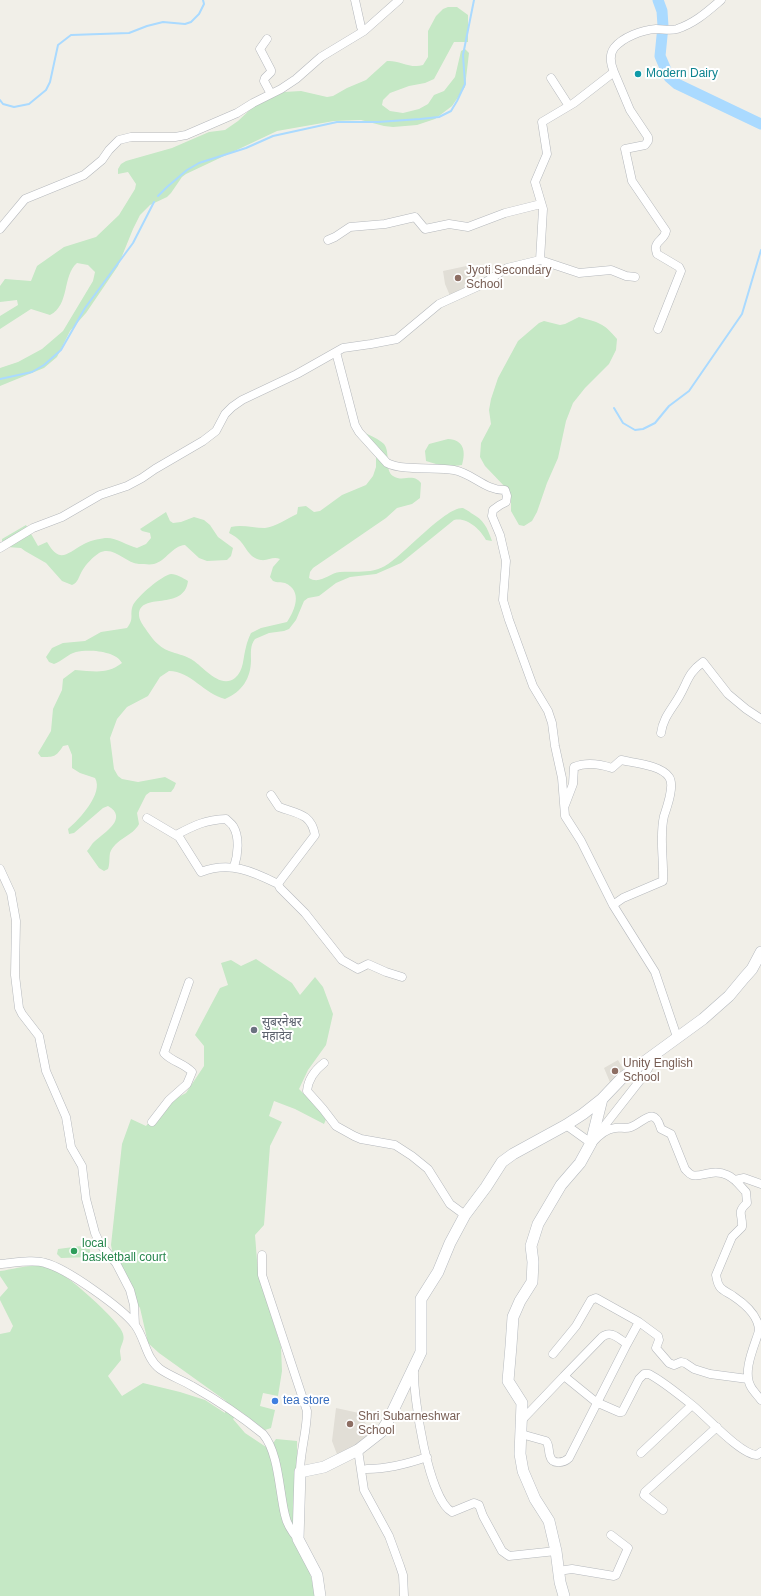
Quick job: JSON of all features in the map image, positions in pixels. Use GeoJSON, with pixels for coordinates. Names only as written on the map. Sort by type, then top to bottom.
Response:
{"type":"FeatureCollection","features":[{"type":"Feature","properties":{"kind":"street"},"geometry":{"type":"LineString","coordinates":[[355,0],[361,27],[364,30]]}},
{"type":"Feature","properties":{"kind":"street"},"geometry":{"type":"LineString","coordinates":[[0,229],[25,199],[84,175],[90,171],[119,140],[132,137],[175,137],[186,135],[237,113],[294,80],[321,57],[364,30],[399,0]]}},
{"type":"Feature","properties":{"kind":"street"},"geometry":{"type":"LineString","coordinates":[[658,329],[681,271],[679,267],[657,254],[655,247],[666,231],[632,181],[625,149],[645,145],[648,141],[648,137],[630,110],[611,62],[614,49],[625,40],[642,31],[657,29],[668,31],[694,22],[721,0]]}},
{"type":"Feature","properties":{"kind":"street"},"geometry":{"type":"LineString","coordinates":[[266,38],[260,49],[271,70],[271,72],[264,78],[264,82],[271,94]]}},
{"type":"Feature","properties":{"kind":"street"},"geometry":{"type":"LineString","coordinates":[[540,260],[543,209],[535,182],[547,154],[542,122],[569,106],[614,72]]}},
{"type":"Feature","properties":{"kind":"street"},"geometry":{"type":"LineString","coordinates":[[551,78],[569,106]]}},
{"type":"Feature","properties":{"kind":"street"},"geometry":{"type":"LineString","coordinates":[[328,240],[350,228],[385,224],[415,217],[425,228],[449,224],[468,227],[505,213],[541,204]]}},
{"type":"Feature","properties":{"kind":"street"},"geometry":{"type":"LineString","coordinates":[[0,548],[33,528],[62,517],[100,495],[127,486],[203,441],[216,431],[225,414],[242,400],[297,374],[343,348],[397,338],[431,309],[481,285],[507,268],[540,260],[580,273],[610,270],[626,276],[635,277]]}},
{"type":"Feature","properties":{"kind":"street"},"geometry":{"type":"LineString","coordinates":[[336,352],[355,425],[359,432],[387,462],[402,467],[464,472],[493,488],[505,490],[508,496],[506,502],[492,510],[492,516],[500,535],[506,561],[504,600],[509,620],[533,686],[548,711],[552,723],[554,746],[562,778],[565,816],[614,905],[658,978],[677,1037]]}},
{"type":"Feature","properties":{"kind":"street"},"geometry":{"type":"LineString","coordinates":[[661,733],[664,719],[681,694],[689,676],[703,662],[728,694],[761,719]]}},
{"type":"Feature","properties":{"kind":"street"},"geometry":{"type":"LineString","coordinates":[[564,809],[573,784],[574,767],[580,765],[594,764],[612,768],[621,760],[650,767],[666,774],[670,778],[672,782],[668,806],[663,823],[661,842],[663,881],[623,898],[614,905]]}},
{"type":"Feature","properties":{"kind":"street"},"geometry":{"type":"LineString","coordinates":[[271,795],[280,807],[295,811],[310,820],[315,835],[278,884]]}},
{"type":"Feature","properties":{"kind":"street"},"geometry":{"type":"LineString","coordinates":[[147,818],[179,837],[201,872],[214,867],[234,867],[264,877],[278,884],[305,913],[342,960],[358,969],[368,964],[402,977]]}},
{"type":"Feature","properties":{"kind":"street"},"geometry":{"type":"LineString","coordinates":[[176,835],[190,827],[210,820],[226,819],[233,826],[238,843],[237,860],[234,867]]}},
{"type":"Feature","properties":{"kind":"street"},"geometry":{"type":"LineString","coordinates":[[0,869],[11,893],[16,921],[15,975],[19,1008],[39,1036],[46,1071],[66,1118],[71,1147],[82,1166],[86,1199],[95,1233],[100,1244],[116,1263],[130,1290],[134,1305],[135,1325]]}},
{"type":"Feature","properties":{"kind":"street"},"geometry":{"type":"LineString","coordinates":[[300,1472],[324,1467],[358,1450],[381,1432],[414,1369],[421,1352],[421,1299],[438,1272],[450,1242],[465,1215],[502,1162],[513,1154],[566,1125],[602,1099],[622,1078],[703,1019],[729,996],[752,969],[761,952]]}},
{"type":"Feature","properties":{"kind":"street"},"geometry":{"type":"LineString","coordinates":[[152,1122],[169,1100],[187,1084],[192,1072],[184,1065],[168,1058],[164,1053],[189,982]]}},
{"type":"Feature","properties":{"kind":"street"},"geometry":{"type":"LineString","coordinates":[[564,1596],[549,1522],[535,1499],[523,1471],[520,1454],[522,1403],[508,1381],[514,1317],[520,1301],[532,1282],[533,1262],[531,1246],[538,1224],[561,1185],[580,1164],[592,1143],[645,1074],[656,1054]]}},
{"type":"Feature","properties":{"kind":"street"},"geometry":{"type":"LineString","coordinates":[[324,1064],[318,1067],[309,1081],[307,1091],[323,1108],[333,1123],[354,1136],[395,1145],[412,1156],[428,1169],[450,1204],[465,1215]]}},
{"type":"Feature","properties":{"kind":"street"},"geometry":{"type":"LineString","coordinates":[[592,1143],[602,1099]]}},
{"type":"Feature","properties":{"kind":"street"},"geometry":{"type":"LineString","coordinates":[[592,1143],[601,1134],[607,1131],[614,1128],[631,1127],[647,1117],[652,1116],[659,1122],[661,1129],[671,1134],[685,1169],[689,1173],[695,1176],[715,1172],[729,1175],[746,1192],[748,1198],[747,1203],[740,1209],[742,1226],[732,1237],[716,1275],[720,1287],[745,1305],[754,1316],[759,1326],[759,1331],[748,1368],[748,1378],[750,1387],[761,1400]]}},
{"type":"Feature","properties":{"kind":"street"},"geometry":{"type":"LineString","coordinates":[[566,1125],[592,1143]]}},
{"type":"Feature","properties":{"kind":"street"},"geometry":{"type":"LineString","coordinates":[[735,1180],[744,1178],[761,1184]]}},
{"type":"Feature","properties":{"kind":"street"},"geometry":{"type":"LineString","coordinates":[[262,1255],[262,1275],[307,1411],[307,1422],[300,1459],[298,1539]]}},
{"type":"Feature","properties":{"kind":"street"},"geometry":{"type":"LineString","coordinates":[[0,1264],[44,1262],[70,1274],[124,1314],[135,1325],[153,1361],[160,1369],[220,1404],[258,1430],[268,1440],[280,1483],[285,1515],[290,1528],[298,1539],[317,1576],[320,1596]]}},
{"type":"Feature","properties":{"kind":"street"},"geometry":{"type":"LineString","coordinates":[[553,1354],[576,1326],[591,1300],[596,1298],[639,1322],[658,1336],[659,1340],[656,1348],[669,1364],[674,1365],[680,1362],[685,1363],[694,1369],[710,1374],[748,1378]]}},
{"type":"Feature","properties":{"kind":"street"},"geometry":{"type":"LineString","coordinates":[[521,1434],[546,1441],[549,1446],[550,1457],[552,1460],[561,1462],[566,1461],[569,1458],[596,1402],[639,1322]]}},
{"type":"Feature","properties":{"kind":"street"},"geometry":{"type":"LineString","coordinates":[[522,1421],[564,1376],[607,1334],[611,1333],[627,1344]]}},
{"type":"Feature","properties":{"kind":"street"},"geometry":{"type":"LineString","coordinates":[[414,1369],[414,1391],[427,1457],[437,1491],[449,1510],[452,1512],[457,1511],[474,1503],[479,1505],[483,1516],[494,1533],[502,1551],[509,1556],[556,1551]]}},
{"type":"Feature","properties":{"kind":"street"},"geometry":{"type":"LineString","coordinates":[[564,1376],[596,1402],[622,1412],[639,1379],[644,1374],[649,1374],[692,1405],[734,1443],[751,1454],[757,1455],[761,1452]]}},
{"type":"Feature","properties":{"kind":"street"},"geometry":{"type":"LineString","coordinates":[[641,1453],[692,1405]]}},
{"type":"Feature","properties":{"kind":"street"},"geometry":{"type":"LineString","coordinates":[[663,1510],[644,1495],[717,1427]]}},
{"type":"Feature","properties":{"kind":"street"},"geometry":{"type":"LineString","coordinates":[[358,1450],[364,1490],[389,1536],[403,1575],[404,1596]]}},
{"type":"Feature","properties":{"kind":"street"},"geometry":{"type":"LineString","coordinates":[[367,1470],[406,1464],[427,1457]]}},
{"type":"Feature","properties":{"kind":"street"},"geometry":{"type":"LineString","coordinates":[[558,1571],[572,1569],[614,1576],[616,1575],[628,1548],[611,1536]]}},
{"type":"Feature","properties":{"kind":"shaded area","name":"Jyoti Secondary School"},"geometry":{"type":"Polygon","coordinates":[[[471,265],[474,272],[469,289],[451,298],[445,284],[443,271],[471,265]]]}},
{"type":"Feature","properties":{"kind":"shaded area","name":"Unity English School"},"geometry":{"type":"Polygon","coordinates":[[[618,1060],[626,1074],[612,1087],[604,1068],[618,1060]]]}},
{"type":"Feature","properties":{"kind":"shaded area","name":"Shri Subarneshwar School"},"geometry":{"type":"Polygon","coordinates":[[[336,1408],[359,1413],[373,1435],[338,1457],[332,1441],[336,1408]]]}},
{"type":"Feature","properties":{"kind":"green space"},"geometry":{"type":"Polygon","coordinates":[[[448,7],[457,7],[468,15],[468,42],[454,42],[434,79],[390,93],[383,100],[382,105],[390,111],[403,113],[419,109],[428,104],[434,95],[444,91],[455,77],[461,51],[465,49],[469,53],[465,87],[452,106],[435,119],[417,125],[393,127],[361,120],[334,121],[277,131],[186,174],[167,197],[150,205],[140,215],[118,266],[86,313],[70,331],[57,357],[44,368],[0,386],[0,368],[18,362],[42,349],[63,331],[93,281],[95,272],[88,265],[77,263],[69,275],[61,304],[56,310],[50,315],[31,309],[0,329],[0,316],[18,305],[17,300],[0,302],[0,286],[5,279],[31,281],[37,266],[64,247],[96,237],[119,215],[135,189],[136,184],[128,172],[118,174],[118,169],[121,164],[126,161],[172,148],[209,132],[225,130],[238,121],[254,106],[284,92],[301,91],[327,97],[333,96],[366,80],[387,61],[414,66],[423,65],[428,57],[428,31],[436,16],[443,9],[448,7]]]}},
{"type":"Feature","properties":{"kind":"green space"},"geometry":{"type":"Polygon","coordinates":[[[579,317],[596,322],[608,329],[617,339],[616,350],[609,364],[585,388],[573,403],[566,421],[558,458],[537,512],[532,521],[524,526],[519,525],[511,511],[511,499],[507,489],[485,466],[480,457],[481,443],[491,424],[489,410],[491,399],[498,378],[518,341],[539,323],[544,321],[560,325],[579,317]]]}},
{"type":"Feature","properties":{"kind":"green space"},"geometry":{"type":"Polygon","coordinates":[[[363,432],[384,444],[387,452],[389,470],[393,476],[397,478],[414,478],[421,483],[420,498],[412,504],[397,508],[386,518],[313,568],[310,572],[309,578],[317,580],[340,572],[363,572],[379,569],[393,561],[446,515],[463,508],[482,521],[487,528],[492,541],[486,540],[477,528],[468,522],[464,520],[454,520],[401,563],[376,574],[350,577],[336,583],[319,596],[308,598],[304,601],[296,620],[289,629],[269,633],[255,639],[251,652],[251,667],[244,684],[231,696],[225,699],[210,693],[191,679],[177,672],[169,671],[160,677],[148,696],[127,707],[117,719],[110,738],[114,769],[118,776],[122,779],[138,782],[165,777],[176,783],[171,792],[150,792],[146,795],[137,813],[139,824],[133,832],[112,848],[108,869],[104,871],[99,868],[87,851],[94,842],[113,825],[116,815],[114,811],[108,806],[103,808],[74,833],[69,834],[68,829],[84,813],[93,798],[97,784],[95,778],[80,773],[72,768],[72,755],[68,745],[63,746],[56,754],[52,756],[41,757],[38,753],[51,731],[53,709],[62,690],[63,679],[75,670],[105,671],[122,663],[119,659],[108,653],[95,651],[76,652],[54,664],[49,662],[46,657],[52,648],[63,643],[85,641],[101,632],[127,628],[131,622],[132,608],[136,601],[156,582],[173,574],[188,581],[185,590],[179,596],[171,599],[146,604],[141,608],[139,615],[142,623],[161,647],[186,656],[218,679],[229,681],[235,678],[242,668],[246,645],[251,633],[261,628],[287,622],[293,612],[296,596],[291,586],[285,583],[273,581],[270,577],[273,567],[280,559],[275,558],[261,560],[253,557],[240,541],[229,533],[231,527],[269,527],[297,514],[298,507],[306,506],[314,512],[320,511],[342,495],[366,485],[373,476],[376,467],[376,456],[363,432]]]}},
{"type":"Feature","properties":{"kind":"green space"},"geometry":{"type":"Polygon","coordinates":[[[448,439],[461,444],[464,451],[462,465],[446,467],[426,461],[425,451],[429,444],[448,439]]]}},
{"type":"Feature","properties":{"kind":"green space"},"geometry":{"type":"Polygon","coordinates":[[[166,512],[170,521],[173,523],[181,522],[194,517],[204,520],[210,525],[218,537],[233,548],[231,556],[227,560],[207,561],[199,558],[185,545],[176,548],[158,562],[152,564],[139,564],[129,561],[110,551],[104,551],[99,553],[90,561],[84,568],[77,581],[72,585],[62,581],[46,563],[21,548],[7,547],[2,541],[2,539],[26,525],[38,546],[47,542],[56,553],[60,555],[68,554],[88,542],[105,538],[117,540],[137,548],[146,544],[151,538],[150,533],[140,529],[166,512]]]}},
{"type":"Feature","properties":{"kind":"green space"},"geometry":{"type":"Polygon","coordinates":[[[256,959],[292,983],[300,995],[315,977],[323,987],[333,1014],[326,1045],[308,1070],[299,1089],[327,1117],[324,1124],[295,1109],[274,1101],[269,1116],[282,1122],[270,1146],[264,1225],[255,1235],[258,1273],[281,1347],[282,1371],[278,1396],[263,1393],[260,1406],[275,1410],[271,1428],[265,1430],[240,1411],[233,1419],[245,1433],[269,1449],[276,1439],[297,1441],[298,1529],[316,1596],[0,1596],[0,1334],[10,1332],[13,1326],[0,1300],[0,1297],[8,1288],[0,1276],[0,1271],[36,1266],[48,1267],[75,1284],[107,1313],[120,1328],[123,1335],[120,1351],[121,1360],[108,1376],[122,1396],[143,1383],[205,1400],[225,1413],[226,1401],[159,1353],[148,1343],[140,1308],[116,1272],[111,1245],[122,1144],[131,1119],[146,1126],[162,1106],[186,1093],[204,1066],[204,1046],[195,1035],[220,988],[228,985],[221,963],[231,960],[241,966],[256,959]]]}},
{"type":"Feature","properties":{"kind":"green space","name":"local basketball court"},"geometry":{"type":"Polygon","coordinates":[[[89,1245],[91,1257],[61,1258],[57,1254],[58,1249],[89,1245]]]}},
{"type":"Feature","properties":{"kind":"waterway"},"geometry":{"type":"LineString","coordinates":[[0,100],[3,104],[14,107],[29,104],[46,90],[50,82],[58,45],[71,35],[129,33],[163,22],[185,24],[191,22],[199,14],[204,4],[203,0]]}},
{"type":"Feature","properties":{"kind":"waterway"},"geometry":{"type":"LineString","coordinates":[[158,196],[187,170],[199,163],[246,148],[273,136],[337,122],[378,122],[420,119],[439,117],[451,111],[465,84],[463,55],[474,0]]}},
{"type":"Feature","properties":{"kind":"waterway"},"geometry":{"type":"LineString","coordinates":[[658,0],[662,11],[663,26],[660,56],[669,77],[677,84],[761,124]]}},
{"type":"Feature","properties":{"kind":"waterway"},"geometry":{"type":"LineString","coordinates":[[0,379],[32,372],[44,365],[61,350],[85,308],[133,243],[154,202]]}},
{"type":"Feature","properties":{"kind":"waterway"},"geometry":{"type":"LineString","coordinates":[[614,408],[623,423],[635,430],[643,429],[655,423],[669,406],[689,391],[742,314],[761,250]]}},
{"type":"Feature","properties":{"kind":"place","name":"Modern Dairy"},"geometry":{"type":"Point","coordinates":[638,74]}},
{"type":"Feature","properties":{"kind":"place","name":"Jyoti Secondary School"},"geometry":{"type":"Point","coordinates":[458,278]}},
{"type":"Feature","properties":{"kind":"place","name":"सुबरनेश्वर महादेव"},"geometry":{"type":"Point","coordinates":[254,1030]}},
{"type":"Feature","properties":{"kind":"place","name":"Unity English School"},"geometry":{"type":"Point","coordinates":[615,1071]}},
{"type":"Feature","properties":{"kind":"place","name":"local basketball court"},"geometry":{"type":"Point","coordinates":[74,1251]}},
{"type":"Feature","properties":{"kind":"place","name":"tea store"},"geometry":{"type":"Point","coordinates":[275,1401]}},
{"type":"Feature","properties":{"kind":"place","name":"Shri Subarneshwar School"},"geometry":{"type":"Point","coordinates":[350,1424]}}]}
